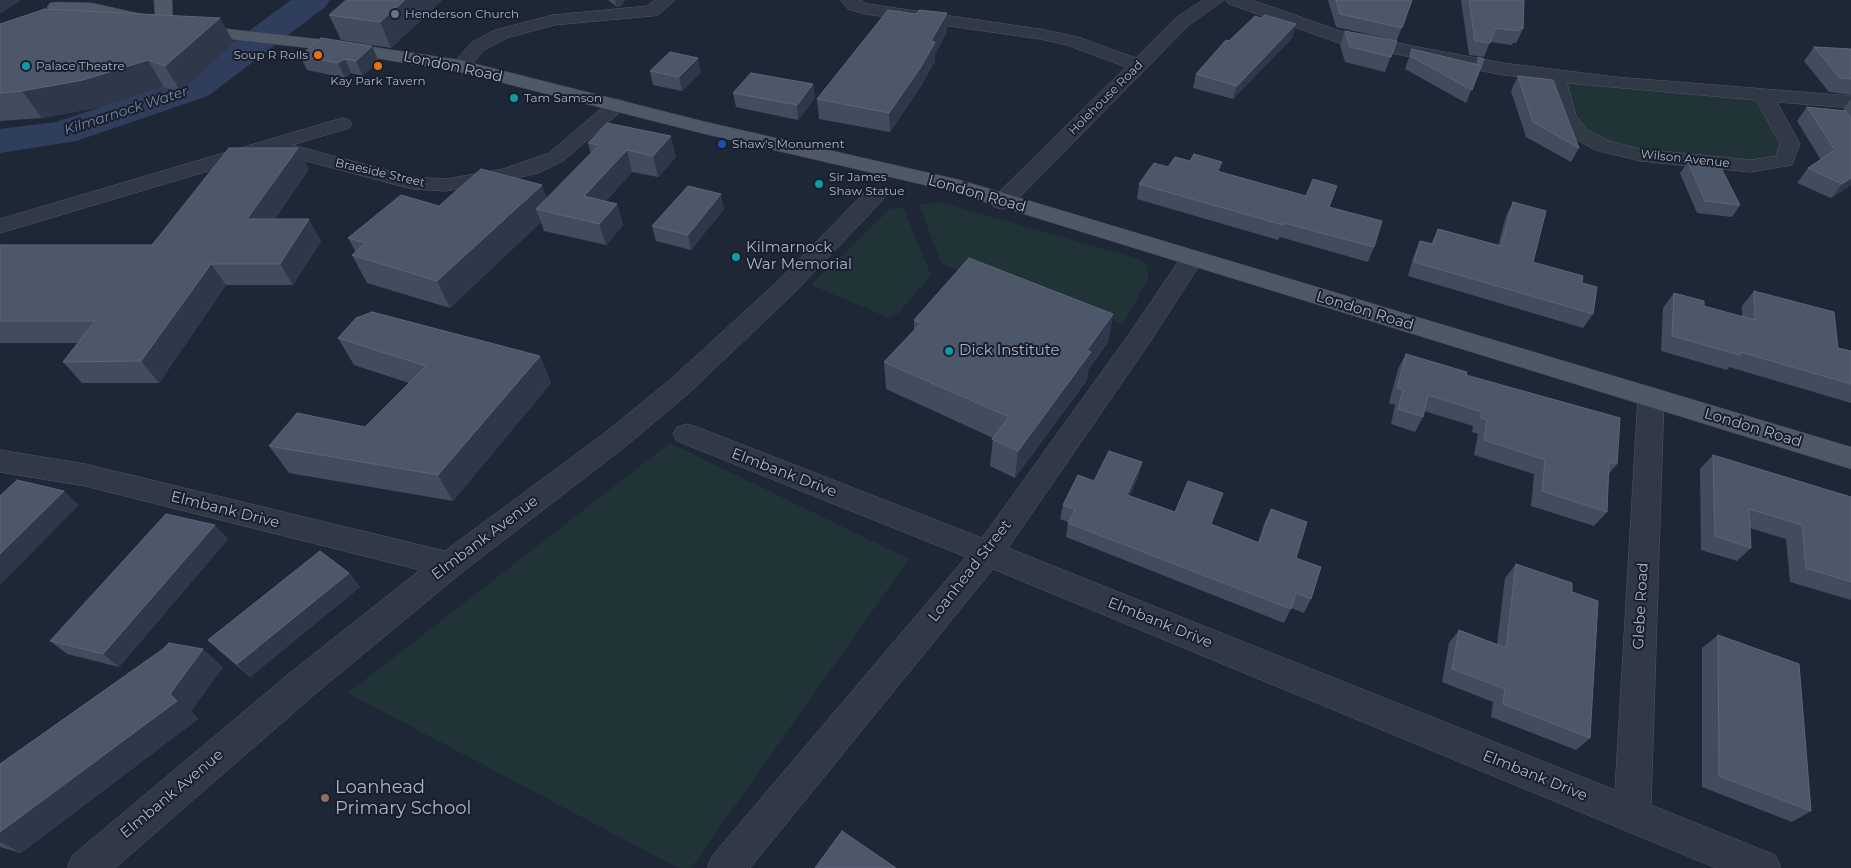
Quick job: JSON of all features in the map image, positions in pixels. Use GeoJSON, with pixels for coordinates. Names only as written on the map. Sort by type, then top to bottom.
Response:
{"type":"FeatureCollection","features":[{"type":"Feature","properties":{"kind":"main road"},"geometry":{"type":"LineString","coordinates":[[37,13],[77,0]]}},
{"type":"Feature","properties":{"kind":"main road"},"geometry":{"type":"LineString","coordinates":[[163,0],[164,23]]}},
{"type":"Feature","properties":{"kind":"main road","name":"London Road"},"geometry":{"type":"LineString","coordinates":[[56,7],[92,8],[198,31],[326,45],[460,66],[952,185],[1002,202],[1851,458]]}},
{"type":"Feature","properties":{"kind":"street"},"geometry":{"type":"LineString","coordinates":[[460,66],[478,46],[501,34],[553,20],[652,11],[666,0]]}},
{"type":"Feature","properties":{"kind":"street"},"geometry":{"type":"LineString","coordinates":[[849,0],[854,5],[865,9],[1072,40],[1138,66]]}},
{"type":"Feature","properties":{"kind":"street","name":"Holehouse Road"},"geometry":{"type":"LineString","coordinates":[[1002,202],[1183,21],[1214,0]]}},
{"type":"Feature","properties":{"kind":"street"},"geometry":{"type":"LineString","coordinates":[[1235,0],[1345,39],[1503,69],[1616,83],[1851,102]]}},
{"type":"Feature","properties":{"kind":"street","name":"Wilson Avenue"},"geometry":{"type":"LineString","coordinates":[[1555,75],[1566,117],[1581,134],[1602,146],[1640,155],[1751,166],[1785,161],[1790,144],[1763,95]]}},
{"type":"Feature","properties":{"kind":"street","name":"Braeside Street"},"geometry":{"type":"LineString","coordinates":[[274,144],[282,149],[386,177],[412,183],[446,186],[505,175],[530,168],[556,157],[617,105]]}},
{"type":"Feature","properties":{"kind":"street"},"geometry":{"type":"LineString","coordinates":[[0,226],[342,124]]}},
{"type":"Feature","properties":{"kind":"street","name":"Elmbank Avenue"},"geometry":{"type":"LineString","coordinates":[[86,868],[303,683],[449,565],[616,439],[680,386],[788,286],[874,196]]}},
{"type":"Feature","properties":{"kind":"street","name":"Loanhead Street"},"geometry":{"type":"LineString","coordinates":[[726,868],[988,553],[1135,344],[1192,258]]}},
{"type":"Feature","properties":{"kind":"street","name":"Glebe Road"},"geometry":{"type":"LineString","coordinates":[[1632,816],[1651,397]]}},
{"type":"Feature","properties":{"kind":"street","name":"Elmbank Drive"},"geometry":{"type":"LineString","coordinates":[[686,434],[988,553],[1762,868]]}},
{"type":"Feature","properties":{"kind":"street","name":"Elmbank Drive"},"geometry":{"type":"LineString","coordinates":[[0,461],[85,475],[449,565]]}},
{"type":"Feature","properties":{"kind":"green space"},"geometry":{"type":"Polygon","coordinates":[[[1555,75],[1763,95],[1790,144],[1785,161],[1751,166],[1640,155],[1581,134],[1555,75]]]}},
{"type":"Feature","properties":{"kind":"green space"},"geometry":{"type":"Polygon","coordinates":[[[939,202],[1135,258],[1147,264],[1148,279],[1123,324],[942,264],[919,205],[939,202]]]}},
{"type":"Feature","properties":{"kind":"green space"},"geometry":{"type":"Polygon","coordinates":[[[903,207],[931,275],[899,313],[887,317],[811,285],[890,209],[903,207]]]}},
{"type":"Feature","properties":{"kind":"green space"},"geometry":{"type":"Polygon","coordinates":[[[670,443],[909,559],[691,868],[678,868],[348,693],[670,443]]]}},
{"type":"Feature","properties":{"kind":"building"},"geometry":{"type":"Polygon","coordinates":[[[346,0],[405,0],[380,22],[329,15],[346,0]]]}},
{"type":"Feature","properties":{"kind":"building"},"geometry":{"type":"Polygon","coordinates":[[[1336,0],[1412,0],[1402,28],[1340,14],[1336,0]]]}},
{"type":"Feature","properties":{"kind":"building"},"geometry":{"type":"Polygon","coordinates":[[[1469,0],[1524,0],[1523,29],[1518,28],[1519,31],[1495,28],[1490,43],[1475,41],[1469,0]]]}},
{"type":"Feature","properties":{"kind":"building"},"geometry":{"type":"Polygon","coordinates":[[[45,9],[220,18],[165,66],[148,60],[83,80],[0,93],[0,24],[45,9]]]}},
{"type":"Feature","properties":{"kind":"building"},"geometry":{"type":"Polygon","coordinates":[[[888,10],[916,14],[919,10],[947,13],[931,41],[935,42],[921,67],[889,113],[817,99],[888,10]]]}},
{"type":"Feature","properties":{"kind":"building"},"geometry":{"type":"Polygon","coordinates":[[[1265,15],[1296,24],[1237,86],[1196,74],[1226,40],[1229,41],[1255,16],[1261,18],[1265,15]]]}},
{"type":"Feature","properties":{"kind":"building"},"geometry":{"type":"Polygon","coordinates":[[[1345,31],[1397,41],[1391,57],[1350,47],[1345,31]]]}},
{"type":"Feature","properties":{"kind":"building"},"geometry":{"type":"Polygon","coordinates":[[[321,38],[372,46],[356,61],[345,59],[338,63],[300,56],[321,38]]]}},
{"type":"Feature","properties":{"kind":"building"},"geometry":{"type":"Polygon","coordinates":[[[1814,47],[1851,49],[1851,79],[1840,78],[1814,47]]]}},
{"type":"Feature","properties":{"kind":"building"},"geometry":{"type":"Polygon","coordinates":[[[1412,49],[1479,65],[1478,57],[1484,59],[1472,90],[1410,56],[1412,49]]]}},
{"type":"Feature","properties":{"kind":"building"},"geometry":{"type":"Polygon","coordinates":[[[670,52],[698,58],[679,77],[650,71],[670,52]]]}},
{"type":"Feature","properties":{"kind":"building"},"geometry":{"type":"Polygon","coordinates":[[[751,73],[813,84],[797,105],[733,93],[751,73]]]}},
{"type":"Feature","properties":{"kind":"building"},"geometry":{"type":"Polygon","coordinates":[[[1518,76],[1553,80],[1579,148],[1533,122],[1518,76]]]}},
{"type":"Feature","properties":{"kind":"building"},"geometry":{"type":"Polygon","coordinates":[[[1807,107],[1846,111],[1851,118],[1851,178],[1842,184],[1808,168],[1835,150],[1807,107]]]}},
{"type":"Feature","properties":{"kind":"building"},"geometry":{"type":"Polygon","coordinates":[[[607,123],[671,136],[653,156],[627,150],[584,196],[617,204],[599,224],[536,209],[599,145],[588,143],[607,123]]]}},
{"type":"Feature","properties":{"kind":"building"},"geometry":{"type":"Polygon","coordinates":[[[229,148],[298,148],[247,219],[309,219],[280,264],[211,264],[141,361],[63,362],[95,321],[0,321],[0,245],[152,245],[229,148]]]}},
{"type":"Feature","properties":{"kind":"building"},"geometry":{"type":"Polygon","coordinates":[[[1194,154],[1222,162],[1217,171],[1306,196],[1313,179],[1337,186],[1329,207],[1382,221],[1374,247],[1284,223],[1283,225],[1139,184],[1154,163],[1168,167],[1175,157],[1190,161],[1194,154]]]}},
{"type":"Feature","properties":{"kind":"building"},"geometry":{"type":"Polygon","coordinates":[[[1688,162],[1720,166],[1740,205],[1705,201],[1688,162]]]}},
{"type":"Feature","properties":{"kind":"building"},"geometry":{"type":"Polygon","coordinates":[[[481,169],[542,185],[437,281],[352,255],[366,243],[348,238],[401,195],[439,206],[481,169]]]}},
{"type":"Feature","properties":{"kind":"building"},"geometry":{"type":"Polygon","coordinates":[[[688,186],[721,194],[688,235],[652,226],[688,186]]]}},
{"type":"Feature","properties":{"kind":"building"},"geometry":{"type":"Polygon","coordinates":[[[1513,202],[1546,211],[1533,262],[1583,276],[1582,283],[1597,287],[1593,314],[1414,262],[1420,241],[1433,244],[1438,229],[1501,246],[1513,202]]]}},
{"type":"Feature","properties":{"kind":"building"},"geometry":{"type":"Polygon","coordinates":[[[969,258],[1113,314],[1087,350],[1091,352],[1018,451],[992,439],[1009,417],[884,362],[921,323],[914,320],[969,258]]]}},
{"type":"Feature","properties":{"kind":"building"},"geometry":{"type":"Polygon","coordinates":[[[1754,291],[1834,312],[1838,348],[1851,351],[1851,384],[1740,352],[1740,355],[1672,336],[1674,293],[1704,301],[1704,306],[1755,320],[1754,291]]]}},
{"type":"Feature","properties":{"kind":"building"},"geometry":{"type":"Polygon","coordinates":[[[372,312],[540,356],[438,475],[269,446],[297,413],[365,427],[426,366],[338,338],[356,318],[372,312]]]}},
{"type":"Feature","properties":{"kind":"building"},"geometry":{"type":"Polygon","coordinates":[[[1406,354],[1467,372],[1466,375],[1620,418],[1617,464],[1609,462],[1607,512],[1542,491],[1545,460],[1484,440],[1487,420],[1481,418],[1482,412],[1428,395],[1423,417],[1398,409],[1403,390],[1397,388],[1406,354]]]}},
{"type":"Feature","properties":{"kind":"building"},"geometry":{"type":"Polygon","coordinates":[[[1109,451],[1142,462],[1127,495],[1175,512],[1188,481],[1223,493],[1211,524],[1259,543],[1271,509],[1307,522],[1296,558],[1321,567],[1311,599],[1296,593],[1291,609],[1068,523],[1075,509],[1063,505],[1078,475],[1094,481],[1109,451]]]}},
{"type":"Feature","properties":{"kind":"building"},"geometry":{"type":"Polygon","coordinates":[[[1713,455],[1851,497],[1851,582],[1806,568],[1802,525],[1749,509],[1751,548],[1715,536],[1713,455]]]}},
{"type":"Feature","properties":{"kind":"building"},"geometry":{"type":"Polygon","coordinates":[[[17,480],[64,491],[0,554],[0,496],[17,480]]]}},
{"type":"Feature","properties":{"kind":"building"},"geometry":{"type":"Polygon","coordinates":[[[166,514],[215,525],[103,654],[50,641],[166,514]]]}},
{"type":"Feature","properties":{"kind":"building"},"geometry":{"type":"Polygon","coordinates":[[[320,551],[349,573],[237,664],[208,640],[320,551]]]}},
{"type":"Feature","properties":{"kind":"building"},"geometry":{"type":"Polygon","coordinates":[[[1516,564],[1572,583],[1572,592],[1598,601],[1590,738],[1503,704],[1505,689],[1452,669],[1459,630],[1506,648],[1516,564]]]}},
{"type":"Feature","properties":{"kind":"building"},"geometry":{"type":"Polygon","coordinates":[[[1718,635],[1799,664],[1811,811],[1719,776],[1718,635]]]}},
{"type":"Feature","properties":{"kind":"building"},"geometry":{"type":"Polygon","coordinates":[[[169,643],[203,649],[170,694],[177,701],[0,832],[0,764],[169,643]]]}},
{"type":"Feature","properties":{"kind":"building"},"geometry":{"type":"Polygon","coordinates":[[[842,831],[896,868],[815,868],[842,831]]]}},
{"type":"Feature","properties":{"kind":"waterway","name":"Kilmarnock Water"},"geometry":{"type":"LineString","coordinates":[[0,141],[62,133],[195,88],[313,0]]}},
{"type":"Feature","properties":{"kind":"place","name":"Henderson Church"},"geometry":{"type":"Point","coordinates":[395,14]}},
{"type":"Feature","properties":{"kind":"place","name":"Soup R Rolls"},"geometry":{"type":"Point","coordinates":[318,55]}},
{"type":"Feature","properties":{"kind":"place","name":"Palace Theatre"},"geometry":{"type":"Point","coordinates":[26,66]}},
{"type":"Feature","properties":{"kind":"place","name":"Kay Park Tavern"},"geometry":{"type":"Point","coordinates":[378,66]}},
{"type":"Feature","properties":{"kind":"place","name":"Tam Samson"},"geometry":{"type":"Point","coordinates":[514,98]}},
{"type":"Feature","properties":{"kind":"place","name":"Shaw's Monument"},"geometry":{"type":"Point","coordinates":[722,144]}},
{"type":"Feature","properties":{"kind":"place","name":"Sir James Shaw Statue"},"geometry":{"type":"Point","coordinates":[819,184]}},
{"type":"Feature","properties":{"kind":"place","name":"Kilmarnock War Memorial"},"geometry":{"type":"Point","coordinates":[736,257]}},
{"type":"Feature","properties":{"kind":"place","name":"Dick Institute"},"geometry":{"type":"Point","coordinates":[949,351]}},
{"type":"Feature","properties":{"kind":"place","name":"Loanhead Primary School"},"geometry":{"type":"Point","coordinates":[325,798]}}]}
